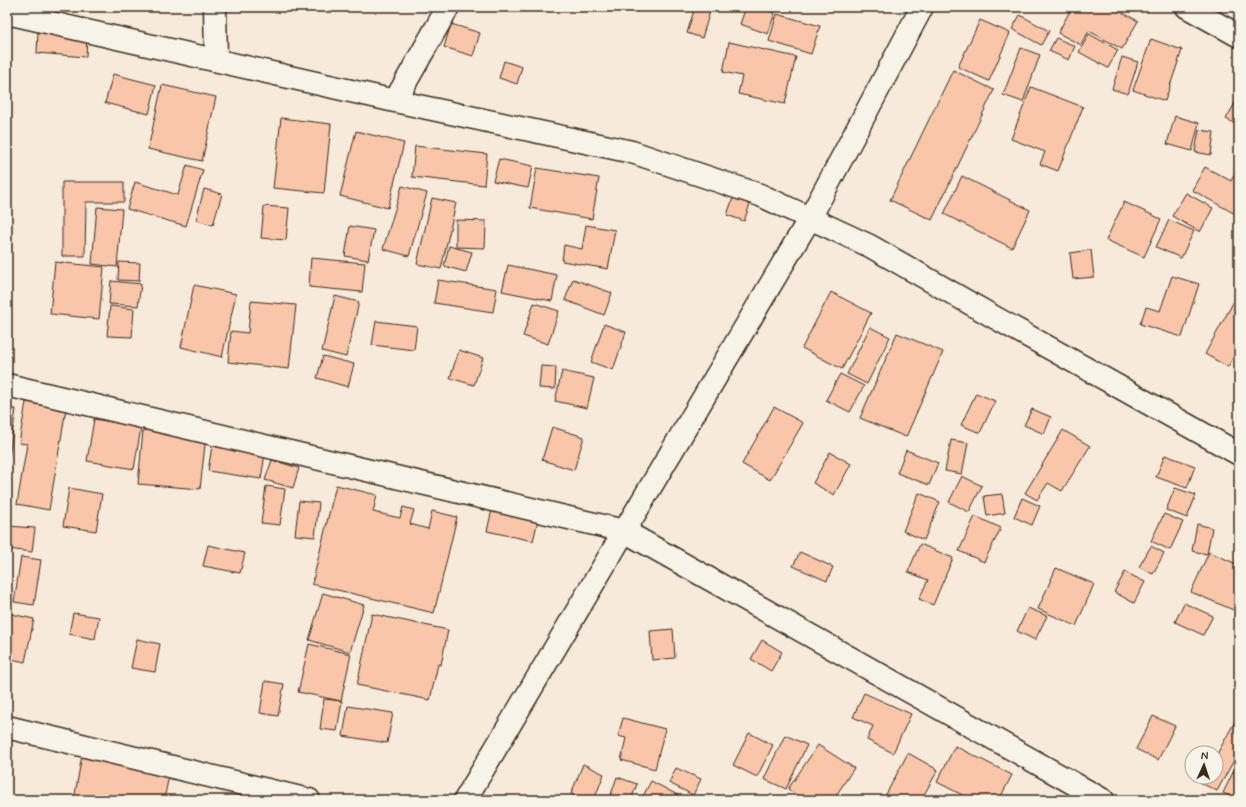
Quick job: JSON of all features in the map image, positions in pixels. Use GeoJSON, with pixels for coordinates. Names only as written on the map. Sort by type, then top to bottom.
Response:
{"type":"FeatureCollection","features":[{"type":"Feature","properties":{"kind":"street"},"geometry":{"type":"LineString","coordinates":[[215,7],[216,60]]}},
{"type":"Feature","properties":{"kind":"street"},"geometry":{"type":"LineString","coordinates":[[395,101],[448,7]]}},
{"type":"Feature","properties":{"kind":"street"},"geometry":{"type":"LineString","coordinates":[[465,800],[810,218],[922,7]]}},
{"type":"Feature","properties":{"kind":"street"},"geometry":{"type":"LineString","coordinates":[[1187,7],[1239,36]]}},
{"type":"Feature","properties":{"kind":"street"},"geometry":{"type":"LineString","coordinates":[[7,13],[395,101],[632,152],[760,195],[870,246],[1239,454]]}},
{"type":"Feature","properties":{"kind":"street"},"geometry":{"type":"LineString","coordinates":[[7,385],[624,531],[1103,800]]}},
{"type":"Feature","properties":{"kind":"street"},"geometry":{"type":"LineString","coordinates":[[7,727],[309,800]]}},
{"type":"Feature","properties":{"kind":"building"},"geometry":{"type":"Polygon","coordinates":[[[695,7],[711,8],[702,38],[687,33],[695,7]]]}},
{"type":"Feature","properties":{"kind":"building"},"geometry":{"type":"Polygon","coordinates":[[[746,7],[755,7],[775,13],[768,34],[740,24],[746,7]]]}},
{"type":"Feature","properties":{"kind":"building"},"geometry":{"type":"Polygon","coordinates":[[[1072,7],[1112,7],[1138,21],[1122,49],[1089,31],[1081,45],[1058,33],[1072,7]]]}},
{"type":"Feature","properties":{"kind":"building"},"geometry":{"type":"Polygon","coordinates":[[[777,14],[820,26],[811,54],[769,41],[777,14]]]}},
{"type":"Feature","properties":{"kind":"building"},"geometry":{"type":"Polygon","coordinates":[[[1020,15],[1049,31],[1041,45],[1012,29],[1020,15]]]}},
{"type":"Feature","properties":{"kind":"building"},"geometry":{"type":"Polygon","coordinates":[[[980,20],[1010,33],[989,81],[958,67],[980,20]]]}},
{"type":"Feature","properties":{"kind":"building"},"geometry":{"type":"Polygon","coordinates":[[[451,24],[480,33],[473,56],[444,47],[451,24]]]}},
{"type":"Feature","properties":{"kind":"building"},"geometry":{"type":"Polygon","coordinates":[[[38,31],[87,35],[86,57],[37,53],[38,31]]]}},
{"type":"Feature","properties":{"kind":"building"},"geometry":{"type":"Polygon","coordinates":[[[1089,34],[1118,50],[1108,68],[1079,52],[1089,34]]]}},
{"type":"Feature","properties":{"kind":"building"},"geometry":{"type":"Polygon","coordinates":[[[1056,38],[1075,46],[1069,60],[1049,51],[1056,38]]]}},
{"type":"Feature","properties":{"kind":"building"},"geometry":{"type":"Polygon","coordinates":[[[1151,39],[1182,50],[1165,101],[1133,90],[1151,39]]]}},
{"type":"Feature","properties":{"kind":"building"},"geometry":{"type":"Polygon","coordinates":[[[729,42],[796,57],[785,104],[738,94],[742,76],[723,72],[729,42]]]}},
{"type":"Feature","properties":{"kind":"building"},"geometry":{"type":"Polygon","coordinates":[[[1021,48],[1040,55],[1023,102],[1003,95],[1021,48]]]}},
{"type":"Feature","properties":{"kind":"building"},"geometry":{"type":"Polygon","coordinates":[[[1122,57],[1138,62],[1128,94],[1112,89],[1122,57]]]}},
{"type":"Feature","properties":{"kind":"building"},"geometry":{"type":"Polygon","coordinates":[[[504,61],[522,67],[517,84],[499,78],[504,61]]]}},
{"type":"Feature","properties":{"kind":"building"},"geometry":{"type":"Polygon","coordinates":[[[953,70],[994,90],[932,220],[890,200],[953,70]]]}},
{"type":"Feature","properties":{"kind":"building"},"geometry":{"type":"Polygon","coordinates":[[[113,74],[156,85],[149,114],[105,103],[113,74]]]}},
{"type":"Feature","properties":{"kind":"building"},"geometry":{"type":"Polygon","coordinates":[[[162,85],[216,97],[202,161],[148,149],[162,85]]]}},
{"type":"Feature","properties":{"kind":"building"},"geometry":{"type":"Polygon","coordinates":[[[1031,87],[1083,107],[1058,171],[1040,164],[1045,152],[1011,139],[1031,87]]]}},
{"type":"Feature","properties":{"kind":"building"},"geometry":{"type":"Polygon","coordinates":[[[1239,96],[1239,126],[1226,119],[1239,96]]]}},
{"type":"Feature","properties":{"kind":"building"},"geometry":{"type":"Polygon","coordinates":[[[1175,116],[1199,123],[1192,151],[1167,144],[1175,116]]]}},
{"type":"Feature","properties":{"kind":"building"},"geometry":{"type":"Polygon","coordinates":[[[281,118],[331,124],[324,193],[273,188],[281,118]]]}},
{"type":"Feature","properties":{"kind":"building"},"geometry":{"type":"Polygon","coordinates":[[[1199,130],[1214,132],[1211,155],[1195,152],[1199,130]]]}},
{"type":"Feature","properties":{"kind":"building"},"geometry":{"type":"Polygon","coordinates":[[[356,131],[404,143],[388,208],[340,196],[356,131]]]}},
{"type":"Feature","properties":{"kind":"building"},"geometry":{"type":"Polygon","coordinates":[[[415,146],[487,154],[484,185],[412,177],[415,146]]]}},
{"type":"Feature","properties":{"kind":"building"},"geometry":{"type":"Polygon","coordinates":[[[499,159],[533,166],[528,188],[493,181],[499,159]]]}},
{"type":"Feature","properties":{"kind":"building"},"geometry":{"type":"Polygon","coordinates":[[[187,165],[203,170],[186,226],[127,209],[135,182],[178,195],[187,165]]]}},
{"type":"Feature","properties":{"kind":"building"},"geometry":{"type":"Polygon","coordinates":[[[1205,167],[1231,181],[1237,169],[1239,170],[1239,216],[1192,190],[1205,167]]]}},
{"type":"Feature","properties":{"kind":"building"},"geometry":{"type":"Polygon","coordinates":[[[537,168],[599,178],[592,219],[530,208],[537,168]]]}},
{"type":"Feature","properties":{"kind":"building"},"geometry":{"type":"Polygon","coordinates":[[[962,176],[1030,210],[1012,248],[944,214],[962,176]]]}},
{"type":"Feature","properties":{"kind":"building"},"geometry":{"type":"Polygon","coordinates":[[[62,182],[124,182],[124,202],[86,202],[85,256],[62,256],[62,182]]]}},
{"type":"Feature","properties":{"kind":"building"},"geometry":{"type":"Polygon","coordinates":[[[402,186],[427,193],[409,256],[383,249],[402,186]]]}},
{"type":"Feature","properties":{"kind":"building"},"geometry":{"type":"Polygon","coordinates":[[[204,189],[222,194],[213,225],[196,220],[204,189]]]}},
{"type":"Feature","properties":{"kind":"building"},"geometry":{"type":"Polygon","coordinates":[[[1186,193],[1213,208],[1200,232],[1172,216],[1186,193]]]}},
{"type":"Feature","properties":{"kind":"building"},"geometry":{"type":"Polygon","coordinates":[[[432,198],[456,203],[441,269],[417,264],[432,198]]]}},
{"type":"Feature","properties":{"kind":"building"},"geometry":{"type":"Polygon","coordinates":[[[733,198],[750,204],[744,221],[727,215],[733,198]]]}},
{"type":"Feature","properties":{"kind":"building"},"geometry":{"type":"Polygon","coordinates":[[[1124,202],[1161,219],[1144,257],[1106,240],[1124,202]]]}},
{"type":"Feature","properties":{"kind":"building"},"geometry":{"type":"Polygon","coordinates":[[[264,206],[289,208],[286,240],[261,238],[264,206]]]}},
{"type":"Feature","properties":{"kind":"building"},"geometry":{"type":"Polygon","coordinates":[[[97,207],[122,209],[117,267],[92,264],[97,207]]]}},
{"type":"Feature","properties":{"kind":"building"},"geometry":{"type":"Polygon","coordinates":[[[456,220],[486,221],[485,248],[456,247],[456,220]]]}},
{"type":"Feature","properties":{"kind":"building"},"geometry":{"type":"Polygon","coordinates":[[[1169,220],[1194,231],[1181,258],[1156,247],[1169,220]]]}},
{"type":"Feature","properties":{"kind":"building"},"geometry":{"type":"Polygon","coordinates":[[[586,225],[615,230],[608,269],[562,261],[564,245],[582,249],[586,225]]]}},
{"type":"Feature","properties":{"kind":"building"},"geometry":{"type":"Polygon","coordinates":[[[350,226],[374,230],[368,260],[345,256],[350,226]]]}},
{"type":"Feature","properties":{"kind":"building"},"geometry":{"type":"Polygon","coordinates":[[[449,246],[472,252],[466,272],[444,266],[449,246]]]}},
{"type":"Feature","properties":{"kind":"building"},"geometry":{"type":"Polygon","coordinates":[[[1091,250],[1094,277],[1073,279],[1070,253],[1091,250]]]}},
{"type":"Feature","properties":{"kind":"building"},"geometry":{"type":"Polygon","coordinates":[[[311,258],[365,263],[362,292],[309,287],[311,258]]]}},
{"type":"Feature","properties":{"kind":"building"},"geometry":{"type":"Polygon","coordinates":[[[55,262],[104,267],[99,319],[50,314],[55,262]]]}},
{"type":"Feature","properties":{"kind":"building"},"geometry":{"type":"Polygon","coordinates":[[[119,262],[140,263],[139,281],[118,280],[119,262]]]}},
{"type":"Feature","properties":{"kind":"building"},"geometry":{"type":"Polygon","coordinates":[[[508,265],[557,275],[552,301],[502,291],[508,265]]]}},
{"type":"Feature","properties":{"kind":"building"},"geometry":{"type":"Polygon","coordinates":[[[1172,276],[1199,284],[1182,337],[1140,324],[1146,307],[1160,311],[1172,276]]]}},
{"type":"Feature","properties":{"kind":"building"},"geometry":{"type":"Polygon","coordinates":[[[573,279],[612,293],[604,315],[565,300],[573,279]]]}},
{"type":"Feature","properties":{"kind":"building"},"geometry":{"type":"Polygon","coordinates":[[[438,280],[497,289],[493,312],[434,303],[438,280]]]}},
{"type":"Feature","properties":{"kind":"building"},"geometry":{"type":"Polygon","coordinates":[[[111,281],[141,284],[138,306],[109,304],[111,281]]]}},
{"type":"Feature","properties":{"kind":"building"},"geometry":{"type":"Polygon","coordinates":[[[194,285],[236,294],[222,357],[181,347],[194,285]]]}},
{"type":"Feature","properties":{"kind":"building"},"geometry":{"type":"Polygon","coordinates":[[[831,292],[871,313],[842,369],[802,348],[831,292]]]}},
{"type":"Feature","properties":{"kind":"building"},"geometry":{"type":"Polygon","coordinates":[[[1239,292],[1239,346],[1228,367],[1205,354],[1239,292]]]}},
{"type":"Feature","properties":{"kind":"building"},"geometry":{"type":"Polygon","coordinates":[[[335,296],[359,302],[346,357],[322,351],[335,296]]]}},
{"type":"Feature","properties":{"kind":"building"},"geometry":{"type":"Polygon","coordinates":[[[251,301],[296,305],[289,369],[228,362],[231,331],[248,333],[251,301]]]}},
{"type":"Feature","properties":{"kind":"building"},"geometry":{"type":"Polygon","coordinates":[[[534,303],[559,311],[548,344],[523,336],[534,303]]]}},
{"type":"Feature","properties":{"kind":"building"},"geometry":{"type":"Polygon","coordinates":[[[110,306],[134,309],[132,337],[107,336],[110,306]]]}},
{"type":"Feature","properties":{"kind":"building"},"geometry":{"type":"Polygon","coordinates":[[[376,321],[417,326],[414,350],[372,345],[376,321]]]}},
{"type":"Feature","properties":{"kind":"building"},"geometry":{"type":"Polygon","coordinates":[[[604,324],[626,332],[613,370],[591,362],[604,324]]]}},
{"type":"Feature","properties":{"kind":"building"},"geometry":{"type":"Polygon","coordinates":[[[870,327],[890,337],[867,384],[847,374],[870,327]]]}},
{"type":"Feature","properties":{"kind":"building"},"geometry":{"type":"Polygon","coordinates":[[[897,333],[943,352],[906,437],[860,418],[897,333]]]}},
{"type":"Feature","properties":{"kind":"building"},"geometry":{"type":"Polygon","coordinates":[[[459,350],[483,358],[474,385],[450,378],[459,350]]]}},
{"type":"Feature","properties":{"kind":"building"},"geometry":{"type":"Polygon","coordinates":[[[323,356],[354,364],[348,387],[317,378],[323,356]]]}},
{"type":"Feature","properties":{"kind":"building"},"geometry":{"type":"Polygon","coordinates":[[[541,366],[556,367],[555,389],[539,388],[541,366]]]}},
{"type":"Feature","properties":{"kind":"building"},"geometry":{"type":"Polygon","coordinates":[[[562,371],[594,378],[587,408],[555,401],[562,371]]]}},
{"type":"Feature","properties":{"kind":"building"},"geometry":{"type":"Polygon","coordinates":[[[840,374],[864,386],[850,412],[826,400],[840,374]]]}},
{"type":"Feature","properties":{"kind":"building"},"geometry":{"type":"Polygon","coordinates":[[[976,393],[995,401],[980,433],[961,425],[976,393]]]}},
{"type":"Feature","properties":{"kind":"building"},"geometry":{"type":"Polygon","coordinates":[[[26,402],[66,409],[49,510],[17,504],[27,444],[19,443],[26,402]]]}},
{"type":"Feature","properties":{"kind":"building"},"geometry":{"type":"Polygon","coordinates":[[[774,407],[803,423],[770,480],[742,464],[774,407]]]}},
{"type":"Feature","properties":{"kind":"building"},"geometry":{"type":"Polygon","coordinates":[[[7,408],[16,409],[9,457],[7,456],[7,408]]]}},
{"type":"Feature","properties":{"kind":"building"},"geometry":{"type":"Polygon","coordinates":[[[1032,409],[1051,417],[1044,434],[1024,425],[1032,409]]]}},
{"type":"Feature","properties":{"kind":"building"},"geometry":{"type":"Polygon","coordinates":[[[94,419],[141,427],[134,469],[87,461],[94,419]]]}},
{"type":"Feature","properties":{"kind":"building"},"geometry":{"type":"Polygon","coordinates":[[[552,427],[584,437],[574,470],[542,460],[552,427]]]}},
{"type":"Feature","properties":{"kind":"building"},"geometry":{"type":"Polygon","coordinates":[[[143,430],[206,436],[200,489],[138,484],[143,430]]]}},
{"type":"Feature","properties":{"kind":"building"},"geometry":{"type":"Polygon","coordinates":[[[1063,430],[1090,446],[1062,491],[1048,483],[1037,500],[1025,493],[1063,430]]]}},
{"type":"Feature","properties":{"kind":"building"},"geometry":{"type":"Polygon","coordinates":[[[951,440],[968,443],[962,474],[945,471],[951,440]]]}},
{"type":"Feature","properties":{"kind":"building"},"geometry":{"type":"Polygon","coordinates":[[[212,446],[265,454],[261,479],[208,471],[212,446]]]}},
{"type":"Feature","properties":{"kind":"building"},"geometry":{"type":"Polygon","coordinates":[[[906,450],[938,463],[929,485],[897,473],[906,450]]]}},
{"type":"Feature","properties":{"kind":"building"},"geometry":{"type":"Polygon","coordinates":[[[830,452],[851,464],[834,495],[813,483],[830,452]]]}},
{"type":"Feature","properties":{"kind":"building"},"geometry":{"type":"Polygon","coordinates":[[[1165,455],[1195,466],[1187,488],[1156,477],[1165,455]]]}},
{"type":"Feature","properties":{"kind":"building"},"geometry":{"type":"Polygon","coordinates":[[[272,460],[299,468],[293,488],[265,480],[272,460]]]}},
{"type":"Feature","properties":{"kind":"building"},"geometry":{"type":"Polygon","coordinates":[[[962,476],[982,486],[969,512],[949,502],[962,476]]]}},
{"type":"Feature","properties":{"kind":"building"},"geometry":{"type":"Polygon","coordinates":[[[336,485],[377,495],[373,512],[400,518],[403,507],[414,510],[410,524],[428,529],[432,511],[457,517],[434,613],[312,584],[336,485]]]}},
{"type":"Feature","properties":{"kind":"building"},"geometry":{"type":"Polygon","coordinates":[[[266,486],[285,489],[280,525],[261,523],[266,486]]]}},
{"type":"Feature","properties":{"kind":"building"},"geometry":{"type":"Polygon","coordinates":[[[69,488],[102,494],[96,531],[63,526],[69,488]]]}},
{"type":"Feature","properties":{"kind":"building"},"geometry":{"type":"Polygon","coordinates":[[[1175,488],[1196,495],[1187,518],[1166,510],[1175,488]]]}},
{"type":"Feature","properties":{"kind":"building"},"geometry":{"type":"Polygon","coordinates":[[[919,493],[940,502],[924,540],[903,531],[919,493]]]}},
{"type":"Feature","properties":{"kind":"building"},"geometry":{"type":"Polygon","coordinates":[[[1002,494],[1005,513],[987,516],[984,496],[1002,494]]]}},
{"type":"Feature","properties":{"kind":"building"},"geometry":{"type":"Polygon","coordinates":[[[1022,498],[1040,506],[1032,525],[1014,517],[1022,498]]]}},
{"type":"Feature","properties":{"kind":"building"},"geometry":{"type":"Polygon","coordinates":[[[299,501],[319,503],[315,537],[295,535],[299,501]]]}},
{"type":"Feature","properties":{"kind":"building"},"geometry":{"type":"Polygon","coordinates":[[[493,505],[539,516],[533,541],[487,531],[493,505]]]}},
{"type":"Feature","properties":{"kind":"building"},"geometry":{"type":"Polygon","coordinates":[[[1164,514],[1183,522],[1170,550],[1151,541],[1164,514]]]}},
{"type":"Feature","properties":{"kind":"building"},"geometry":{"type":"Polygon","coordinates":[[[975,516],[1001,528],[984,562],[959,551],[975,516]]]}},
{"type":"Feature","properties":{"kind":"building"},"geometry":{"type":"Polygon","coordinates":[[[1197,524],[1212,528],[1207,554],[1192,551],[1197,524]]]}},
{"type":"Feature","properties":{"kind":"building"},"geometry":{"type":"Polygon","coordinates":[[[7,526],[35,528],[32,552],[8,549],[7,557],[7,526]]]}},
{"type":"Feature","properties":{"kind":"building"},"geometry":{"type":"Polygon","coordinates":[[[920,544],[953,558],[933,605],[919,599],[928,580],[908,572],[920,544]]]}},
{"type":"Feature","properties":{"kind":"building"},"geometry":{"type":"Polygon","coordinates":[[[208,545],[245,553],[240,573],[203,566],[208,545]]]}},
{"type":"Feature","properties":{"kind":"building"},"geometry":{"type":"Polygon","coordinates":[[[1151,546],[1164,553],[1153,574],[1139,567],[1151,546]]]}},
{"type":"Feature","properties":{"kind":"building"},"geometry":{"type":"Polygon","coordinates":[[[800,552],[833,567],[827,581],[793,566],[800,552]]]}},
{"type":"Feature","properties":{"kind":"building"},"geometry":{"type":"Polygon","coordinates":[[[1209,552],[1239,565],[1238,612],[1191,592],[1209,552]]]}},
{"type":"Feature","properties":{"kind":"building"},"geometry":{"type":"Polygon","coordinates":[[[21,557],[41,560],[34,605],[14,602],[21,557]]]}},
{"type":"Feature","properties":{"kind":"building"},"geometry":{"type":"Polygon","coordinates":[[[1056,568],[1094,584],[1076,626],[1038,609],[1056,568]]]}},
{"type":"Feature","properties":{"kind":"building"},"geometry":{"type":"Polygon","coordinates":[[[1125,572],[1145,582],[1134,603],[1114,592],[1125,572]]]}},
{"type":"Feature","properties":{"kind":"building"},"geometry":{"type":"Polygon","coordinates":[[[323,593],[364,605],[350,652],[309,640],[323,593]]]}},
{"type":"Feature","properties":{"kind":"building"},"geometry":{"type":"Polygon","coordinates":[[[1184,603],[1213,616],[1203,635],[1175,622],[1184,603]]]}},
{"type":"Feature","properties":{"kind":"building"},"geometry":{"type":"Polygon","coordinates":[[[1028,608],[1047,616],[1035,640],[1017,631],[1028,608]]]}},
{"type":"Feature","properties":{"kind":"building"},"geometry":{"type":"Polygon","coordinates":[[[7,613],[34,619],[25,662],[7,658],[7,613]]]}},
{"type":"Feature","properties":{"kind":"building"},"geometry":{"type":"Polygon","coordinates":[[[73,613],[99,617],[95,639],[69,634],[73,613]]]}},
{"type":"Feature","properties":{"kind":"building"},"geometry":{"type":"Polygon","coordinates":[[[372,614],[448,630],[441,665],[438,664],[430,700],[357,685],[372,614]]]}},
{"type":"Feature","properties":{"kind":"building"},"geometry":{"type":"Polygon","coordinates":[[[673,629],[675,658],[652,660],[650,631],[673,629]]]}},
{"type":"Feature","properties":{"kind":"building"},"geometry":{"type":"Polygon","coordinates":[[[137,639],[160,644],[155,672],[131,668],[137,639]]]}},
{"type":"Feature","properties":{"kind":"building"},"geometry":{"type":"Polygon","coordinates":[[[762,640],[782,652],[771,671],[751,659],[762,640]]]}},
{"type":"Feature","properties":{"kind":"building"},"geometry":{"type":"Polygon","coordinates":[[[309,644],[351,654],[341,701],[298,692],[309,644]]]}},
{"type":"Feature","properties":{"kind":"building"},"geometry":{"type":"Polygon","coordinates":[[[265,681],[284,684],[278,716],[260,713],[265,681]]]}},
{"type":"Feature","properties":{"kind":"building"},"geometry":{"type":"Polygon","coordinates":[[[864,693],[911,714],[893,753],[867,740],[873,726],[853,717],[864,693]]]}},
{"type":"Feature","properties":{"kind":"building"},"geometry":{"type":"Polygon","coordinates":[[[324,699],[342,701],[337,731],[320,729],[324,699]]]}},
{"type":"Feature","properties":{"kind":"building"},"geometry":{"type":"Polygon","coordinates":[[[348,706],[393,713],[387,743],[343,736],[348,706]]]}},
{"type":"Feature","properties":{"kind":"building"},"geometry":{"type":"Polygon","coordinates":[[[1239,714],[1239,751],[1224,778],[1224,745],[1222,745],[1239,714]]]}},
{"type":"Feature","properties":{"kind":"building"},"geometry":{"type":"Polygon","coordinates":[[[1153,716],[1175,726],[1158,760],[1136,749],[1153,716]]]}},
{"type":"Feature","properties":{"kind":"building"},"geometry":{"type":"Polygon","coordinates":[[[623,718],[665,729],[655,769],[621,760],[626,738],[618,736],[623,718]]]}},
{"type":"Feature","properties":{"kind":"building"},"geometry":{"type":"Polygon","coordinates":[[[749,733],[773,745],[757,777],[733,765],[749,733]]]}},
{"type":"Feature","properties":{"kind":"building"},"geometry":{"type":"Polygon","coordinates":[[[785,735],[807,745],[786,789],[764,779],[785,735]]]}},
{"type":"Feature","properties":{"kind":"building"},"geometry":{"type":"Polygon","coordinates":[[[818,745],[854,768],[833,800],[804,800],[788,789],[818,745]]]}},
{"type":"Feature","properties":{"kind":"building"},"geometry":{"type":"Polygon","coordinates":[[[955,746],[1012,775],[999,800],[972,800],[937,782],[955,746]]]}},
{"type":"Feature","properties":{"kind":"building"},"geometry":{"type":"Polygon","coordinates":[[[908,753],[938,770],[921,800],[883,800],[908,753]]]}},
{"type":"Feature","properties":{"kind":"building"},"geometry":{"type":"Polygon","coordinates":[[[82,755],[170,770],[164,800],[123,800],[124,799],[103,795],[102,800],[74,800],[82,755]]]}},
{"type":"Feature","properties":{"kind":"building"},"geometry":{"type":"Polygon","coordinates":[[[1239,760],[1239,800],[1238,800],[1223,793],[1239,760]]]}},
{"type":"Feature","properties":{"kind":"building"},"geometry":{"type":"Polygon","coordinates":[[[583,764],[604,774],[594,800],[584,800],[571,794],[583,764]]]}},
{"type":"Feature","properties":{"kind":"building"},"geometry":{"type":"Polygon","coordinates":[[[676,768],[701,779],[693,795],[669,783],[676,768]]]}},
{"type":"Feature","properties":{"kind":"building"},"geometry":{"type":"Polygon","coordinates":[[[617,777],[637,784],[631,800],[609,800],[617,777]]]}},
{"type":"Feature","properties":{"kind":"building"},"geometry":{"type":"Polygon","coordinates":[[[651,781],[687,800],[641,800],[651,781]]]}},
{"type":"Feature","properties":{"kind":"building"},"geometry":{"type":"Polygon","coordinates":[[[1205,785],[1220,785],[1217,791],[1205,785]]]}}]}
